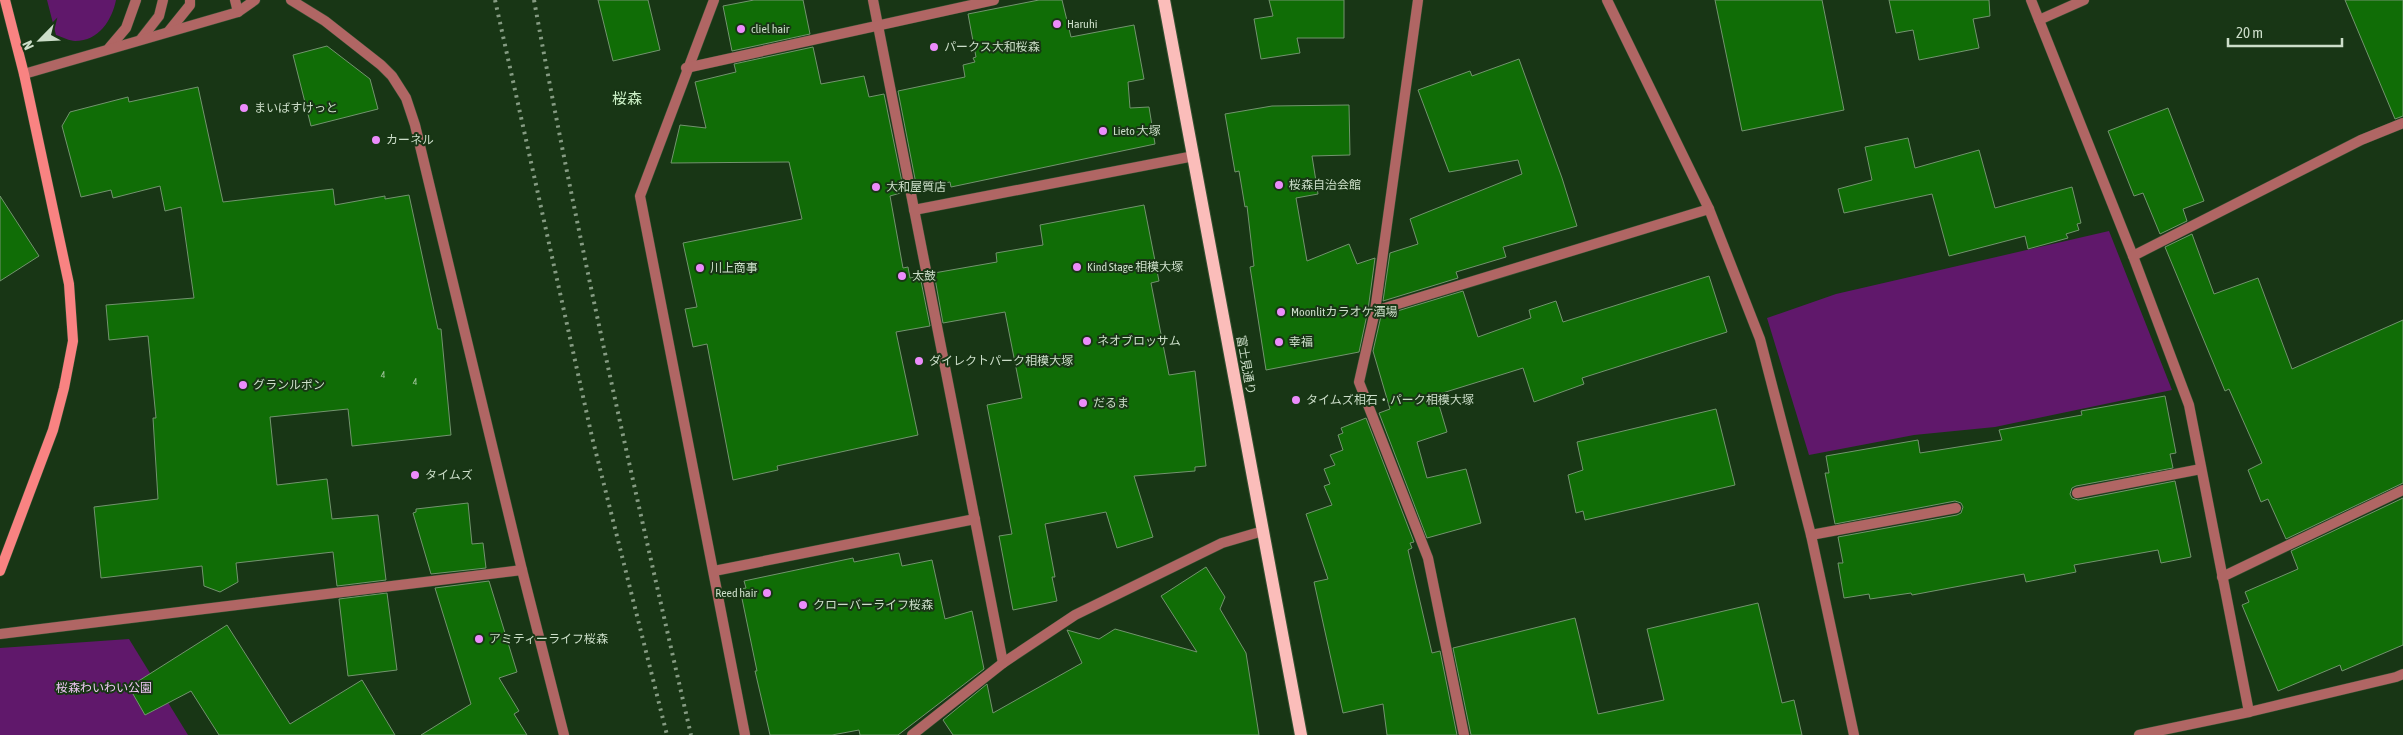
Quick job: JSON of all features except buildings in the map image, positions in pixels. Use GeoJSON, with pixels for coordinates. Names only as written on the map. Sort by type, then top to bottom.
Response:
{"type":"FeatureCollection","features":[{"type":"Feature","properties":{"kind":"main road","name":"富士見通り"},"geometry":{"type":"LineString","coordinates":[[1164,0],[1301,735]]}},
{"type":"Feature","properties":{"kind":"street"},"geometry":{"type":"LineString","coordinates":[[0,571],[53,430],[64,388],[73,341],[69,284],[24,74],[5,0]]}},
{"type":"Feature","properties":{"kind":"street"},"geometry":{"type":"LineString","coordinates":[[108,49],[126,28],[136,0]]}},
{"type":"Feature","properties":{"kind":"street"},"geometry":{"type":"LineString","coordinates":[[141,39],[159,16],[162,0]]}},
{"type":"Feature","properties":{"kind":"street"},"geometry":{"type":"LineString","coordinates":[[170,31],[190,6],[190,0]]}},
{"type":"Feature","properties":{"kind":"street"},"geometry":{"type":"LineString","coordinates":[[235,0],[238,12]]}},
{"type":"Feature","properties":{"kind":"street"},"geometry":{"type":"LineString","coordinates":[[24,74],[238,12],[255,0]]}},
{"type":"Feature","properties":{"kind":"street"},"geometry":{"type":"LineString","coordinates":[[290,0],[325,21],[381,65],[392,76],[406,98],[415,124],[522,570],[564,735]]}},
{"type":"Feature","properties":{"kind":"street"},"geometry":{"type":"LineString","coordinates":[[714,0],[686,68],[640,196],[745,735]]}},
{"type":"Feature","properties":{"kind":"street"},"geometry":{"type":"LineString","coordinates":[[873,0],[1003,663]]}},
{"type":"Feature","properties":{"kind":"street"},"geometry":{"type":"LineString","coordinates":[[686,68],[878,24],[994,0]]}},
{"type":"Feature","properties":{"kind":"street"},"geometry":{"type":"LineString","coordinates":[[1418,0],[1375,311],[1359,382],[1428,558],[1464,735]]}},
{"type":"Feature","properties":{"kind":"street"},"geometry":{"type":"LineString","coordinates":[[1607,0],[1709,209],[1760,339],[1811,535],[1854,735]]}},
{"type":"Feature","properties":{"kind":"street"},"geometry":{"type":"LineString","coordinates":[[2031,0],[2133,256],[2189,404],[2249,712]]}},
{"type":"Feature","properties":{"kind":"street"},"geometry":{"type":"LineString","coordinates":[[2039,20],[2084,0]]}},
{"type":"Feature","properties":{"kind":"street"},"geometry":{"type":"LineString","coordinates":[[2133,256],[2361,140],[2403,123]]}},
{"type":"Feature","properties":{"kind":"street"},"geometry":{"type":"LineString","coordinates":[[914,210],[1194,156]]}},
{"type":"Feature","properties":{"kind":"street"},"geometry":{"type":"LineString","coordinates":[[1375,311],[1709,209]]}},
{"type":"Feature","properties":{"kind":"street"},"geometry":{"type":"LineString","coordinates":[[2077,493],[2201,469]]}},
{"type":"Feature","properties":{"kind":"street"},"geometry":{"type":"LineString","coordinates":[[2222,577],[2403,490]]}},
{"type":"Feature","properties":{"kind":"street"},"geometry":{"type":"LineString","coordinates":[[1811,535],[1956,508]]}},
{"type":"Feature","properties":{"kind":"street"},"geometry":{"type":"LineString","coordinates":[[714,571],[975,519]]}},
{"type":"Feature","properties":{"kind":"street"},"geometry":{"type":"LineString","coordinates":[[912,735],[1003,663],[1076,615],[1222,543],[1262,531]]}},
{"type":"Feature","properties":{"kind":"street"},"geometry":{"type":"LineString","coordinates":[[0,634],[522,570]]}},
{"type":"Feature","properties":{"kind":"street"},"geometry":{"type":"LineString","coordinates":[[2139,735],[2163,733],[2403,674]]}},
{"type":"Feature","properties":{"kind":"green space"},"geometry":{"type":"Polygon","coordinates":[[[47,0],[116,0],[108,22],[103,28],[91,37],[75,41],[56,35],[47,0]]]}},
{"type":"Feature","properties":{"kind":"green space"},"geometry":{"type":"Polygon","coordinates":[[[2109,231],[2172,390],[1995,427],[1914,435],[1809,455],[1767,318],[1836,294],[2109,231]]]}},
{"type":"Feature","properties":{"kind":"green space","name":"桜森わいわい公園"},"geometry":{"type":"Polygon","coordinates":[[[129,639],[188,735],[0,735],[0,648],[129,639]]]}},
{"type":"Feature","properties":{"kind":"railway"},"geometry":{"type":"LineString","coordinates":[[495,0],[592,437],[667,735]]}},
{"type":"Feature","properties":{"kind":"railway"},"geometry":{"type":"LineString","coordinates":[[534,0],[589,277],[691,735]]}},
{"type":"Feature","properties":{"kind":"place","name":"Haruhi"},"geometry":{"type":"Point","coordinates":[1057,24]}},
{"type":"Feature","properties":{"kind":"place","name":"cliel hair"},"geometry":{"type":"Point","coordinates":[741,29]}},
{"type":"Feature","properties":{"kind":"place","name":"パークス大和桜森"},"geometry":{"type":"Point","coordinates":[934,47]}},
{"type":"Feature","properties":{"kind":"place","name":"まいばすけっと"},"geometry":{"type":"Point","coordinates":[244,108]}},
{"type":"Feature","properties":{"kind":"place","name":"Lieto 大塚"},"geometry":{"type":"Point","coordinates":[1103,131]}},
{"type":"Feature","properties":{"kind":"place","name":"カーネル"},"geometry":{"type":"Point","coordinates":[376,140]}},
{"type":"Feature","properties":{"kind":"place","name":"桜森自治会館"},"geometry":{"type":"Point","coordinates":[1279,185]}},
{"type":"Feature","properties":{"kind":"place","name":"大和屋質店"},"geometry":{"type":"Point","coordinates":[876,187]}},
{"type":"Feature","properties":{"kind":"place","name":"Kind Stage 相模大塚"},"geometry":{"type":"Point","coordinates":[1077,267]}},
{"type":"Feature","properties":{"kind":"place","name":"川上商事"},"geometry":{"type":"Point","coordinates":[700,268]}},
{"type":"Feature","properties":{"kind":"place","name":"太鼓"},"geometry":{"type":"Point","coordinates":[902,276]}},
{"type":"Feature","properties":{"kind":"place","name":"Moonlitカラオケ酒場"},"geometry":{"type":"Point","coordinates":[1281,312]}},
{"type":"Feature","properties":{"kind":"place","name":"ネオブロッサム"},"geometry":{"type":"Point","coordinates":[1087,341]}},
{"type":"Feature","properties":{"kind":"place","name":"幸福"},"geometry":{"type":"Point","coordinates":[1279,342]}},
{"type":"Feature","properties":{"kind":"place","name":"ダイレクトパーク相模大塚"},"geometry":{"type":"Point","coordinates":[919,361]}},
{"type":"Feature","properties":{"kind":"place","name":"グランルポン"},"geometry":{"type":"Point","coordinates":[243,385]}},
{"type":"Feature","properties":{"kind":"place","name":"タイムズ相石・パーク相模大塚"},"geometry":{"type":"Point","coordinates":[1296,400]}},
{"type":"Feature","properties":{"kind":"place","name":"だるま"},"geometry":{"type":"Point","coordinates":[1083,403]}},
{"type":"Feature","properties":{"kind":"place","name":"タイムズ"},"geometry":{"type":"Point","coordinates":[415,475]}},
{"type":"Feature","properties":{"kind":"place","name":"Reed hair"},"geometry":{"type":"Point","coordinates":[767,593]}},
{"type":"Feature","properties":{"kind":"place","name":"クローバーライフ桜森"},"geometry":{"type":"Point","coordinates":[803,605]}},
{"type":"Feature","properties":{"kind":"place","name":"アミティーライフ桜森"},"geometry":{"type":"Point","coordinates":[479,639]}},
{"type":"Feature","properties":{"kind":"district","name":"桜森"},"geometry":{"type":"Point","coordinates":[627,99]}}]}
